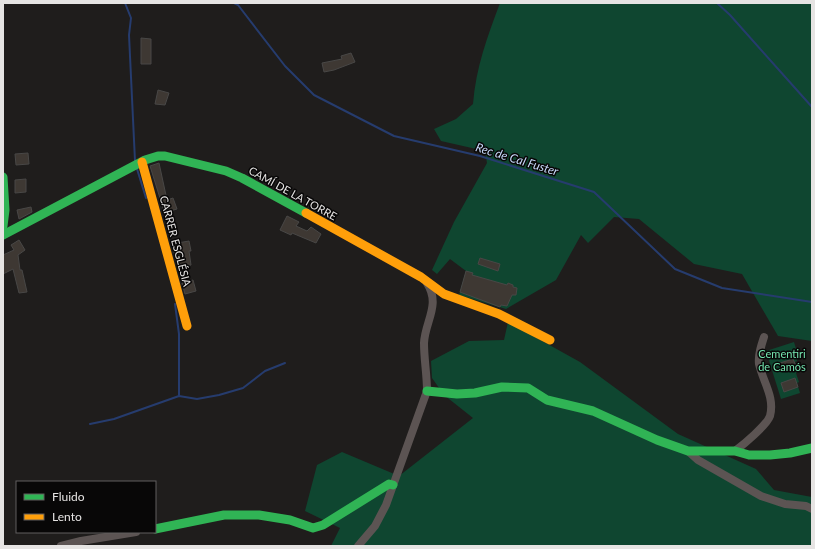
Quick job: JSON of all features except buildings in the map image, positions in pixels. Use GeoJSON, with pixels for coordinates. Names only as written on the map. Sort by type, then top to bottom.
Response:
{"type":"FeatureCollection","features":[{"type":"Feature","properties":{"kind":"street","name":"CAMÍ DE LA TORRE"},"geometry":{"type":"LineString","coordinates":[[3,235],[145,160],[158,156],[165,156],[226,171],[242,178],[377,252],[444,294],[499,314],[550,340]]}},
{"type":"Feature","properties":{"kind":"street","name":"CARRER ESGLÉSIA"},"geometry":{"type":"LineString","coordinates":[[142,162],[187,326]]}},
{"type":"Feature","properties":{"kind":"street"},"geometry":{"type":"LineString","coordinates":[[3,177],[5,210],[3,225],[18,228]]}},
{"type":"Feature","properties":{"kind":"street"},"geometry":{"type":"LineString","coordinates":[[358,546],[375,526],[386,505],[427,391],[424,342],[433,309],[433,293],[427,282]]}},
{"type":"Feature","properties":{"kind":"street"},"geometry":{"type":"LineString","coordinates":[[735,451],[764,424],[770,416],[771,400],[759,364],[760,351],[764,337]]}},
{"type":"Feature","properties":{"kind":"street"},"geometry":{"type":"LineString","coordinates":[[427,391],[457,394],[475,393],[502,388],[528,388],[547,400],[593,411],[657,440],[688,452],[698,460],[761,496],[785,504],[806,506],[812,509]]}},
{"type":"Feature","properties":{"kind":"street"},"geometry":{"type":"LineString","coordinates":[[688,452],[714,450],[735,451],[749,455],[770,455],[790,453],[812,448]]}},
{"type":"Feature","properties":{"kind":"street"},"geometry":{"type":"LineString","coordinates":[[156,529],[224,515],[259,515],[290,520],[313,528],[323,525],[389,484],[393,485]]}},
{"type":"Feature","properties":{"kind":"street"},"geometry":{"type":"LineString","coordinates":[[61,546],[81,541],[130,533]]}},
{"type":"Feature","properties":{"kind":"green space"},"geometry":{"type":"Polygon","coordinates":[[[500,3],[812,3],[812,341],[778,336],[742,274],[694,264],[639,219],[614,217],[588,243],[581,235],[556,280],[506,309],[459,295],[466,271],[450,259],[437,274],[432,270],[454,222],[487,163],[485,151],[441,141],[434,129],[456,119],[473,104],[479,65],[500,3]]]}},
{"type":"Feature","properties":{"kind":"green space"},"geometry":{"type":"Polygon","coordinates":[[[508,322],[580,362],[678,434],[756,469],[774,490],[812,497],[812,546],[331,546],[340,528],[305,511],[317,465],[342,452],[399,476],[473,418],[444,395],[432,378],[431,361],[469,341],[504,340],[508,322]]]}},
{"type":"Feature","properties":{"kind":"green space","name":"Cementiri de Camós"},"geometry":{"type":"Polygon","coordinates":[[[794,342],[797,352],[795,353],[797,361],[795,362],[799,382],[797,383],[800,393],[781,399],[766,351],[794,342]]]}},
{"type":"Feature","properties":{"kind":"waterway"},"geometry":{"type":"LineString","coordinates":[[125,3],[131,18],[129,35],[135,161]]}},
{"type":"Feature","properties":{"kind":"waterway","name":"Rec de Cal Fuster"},"geometry":{"type":"LineString","coordinates":[[234,3],[238,5],[285,66],[314,95],[394,136],[480,156],[594,192],[675,269],[722,288],[812,302]]}},
{"type":"Feature","properties":{"kind":"waterway"},"geometry":{"type":"LineString","coordinates":[[717,3],[730,15],[812,107]]}},
{"type":"Feature","properties":{"kind":"waterway"},"geometry":{"type":"LineString","coordinates":[[137,169],[146,198]]}},
{"type":"Feature","properties":{"kind":"waterway"},"geometry":{"type":"LineString","coordinates":[[175,304],[179,334],[179,396]]}},
{"type":"Feature","properties":{"kind":"waterway"},"geometry":{"type":"LineString","coordinates":[[90,424],[114,419],[179,396],[197,399],[219,395],[243,388],[265,371],[285,363]]}},
{"type":"Feature","properties":{"kind":"traffic: fast"},"geometry":{"type":"LineString","coordinates":[[3,235],[145,160],[158,156],[165,156],[226,171],[242,178],[306,213]]}},
{"type":"Feature","properties":{"kind":"traffic: fast"},"geometry":{"type":"LineString","coordinates":[[3,177],[5,210],[3,226]]}},
{"type":"Feature","properties":{"kind":"traffic: fast"},"geometry":{"type":"LineString","coordinates":[[427,391],[457,394],[475,393],[502,387],[528,388],[547,400],[593,411],[657,440],[688,451],[735,451],[749,455],[770,455],[790,453],[812,448]]}},
{"type":"Feature","properties":{"kind":"traffic: fast"},"geometry":{"type":"LineString","coordinates":[[156,529],[224,515],[259,515],[290,520],[313,528],[323,525],[389,484],[393,485]]}},
{"type":"Feature","properties":{"kind":"traffic: slow"},"geometry":{"type":"LineString","coordinates":[[142,162],[187,326]]}},
{"type":"Feature","properties":{"kind":"traffic: slow"},"geometry":{"type":"LineString","coordinates":[[306,213],[421,277],[444,294],[499,314],[550,340]]}}]}
